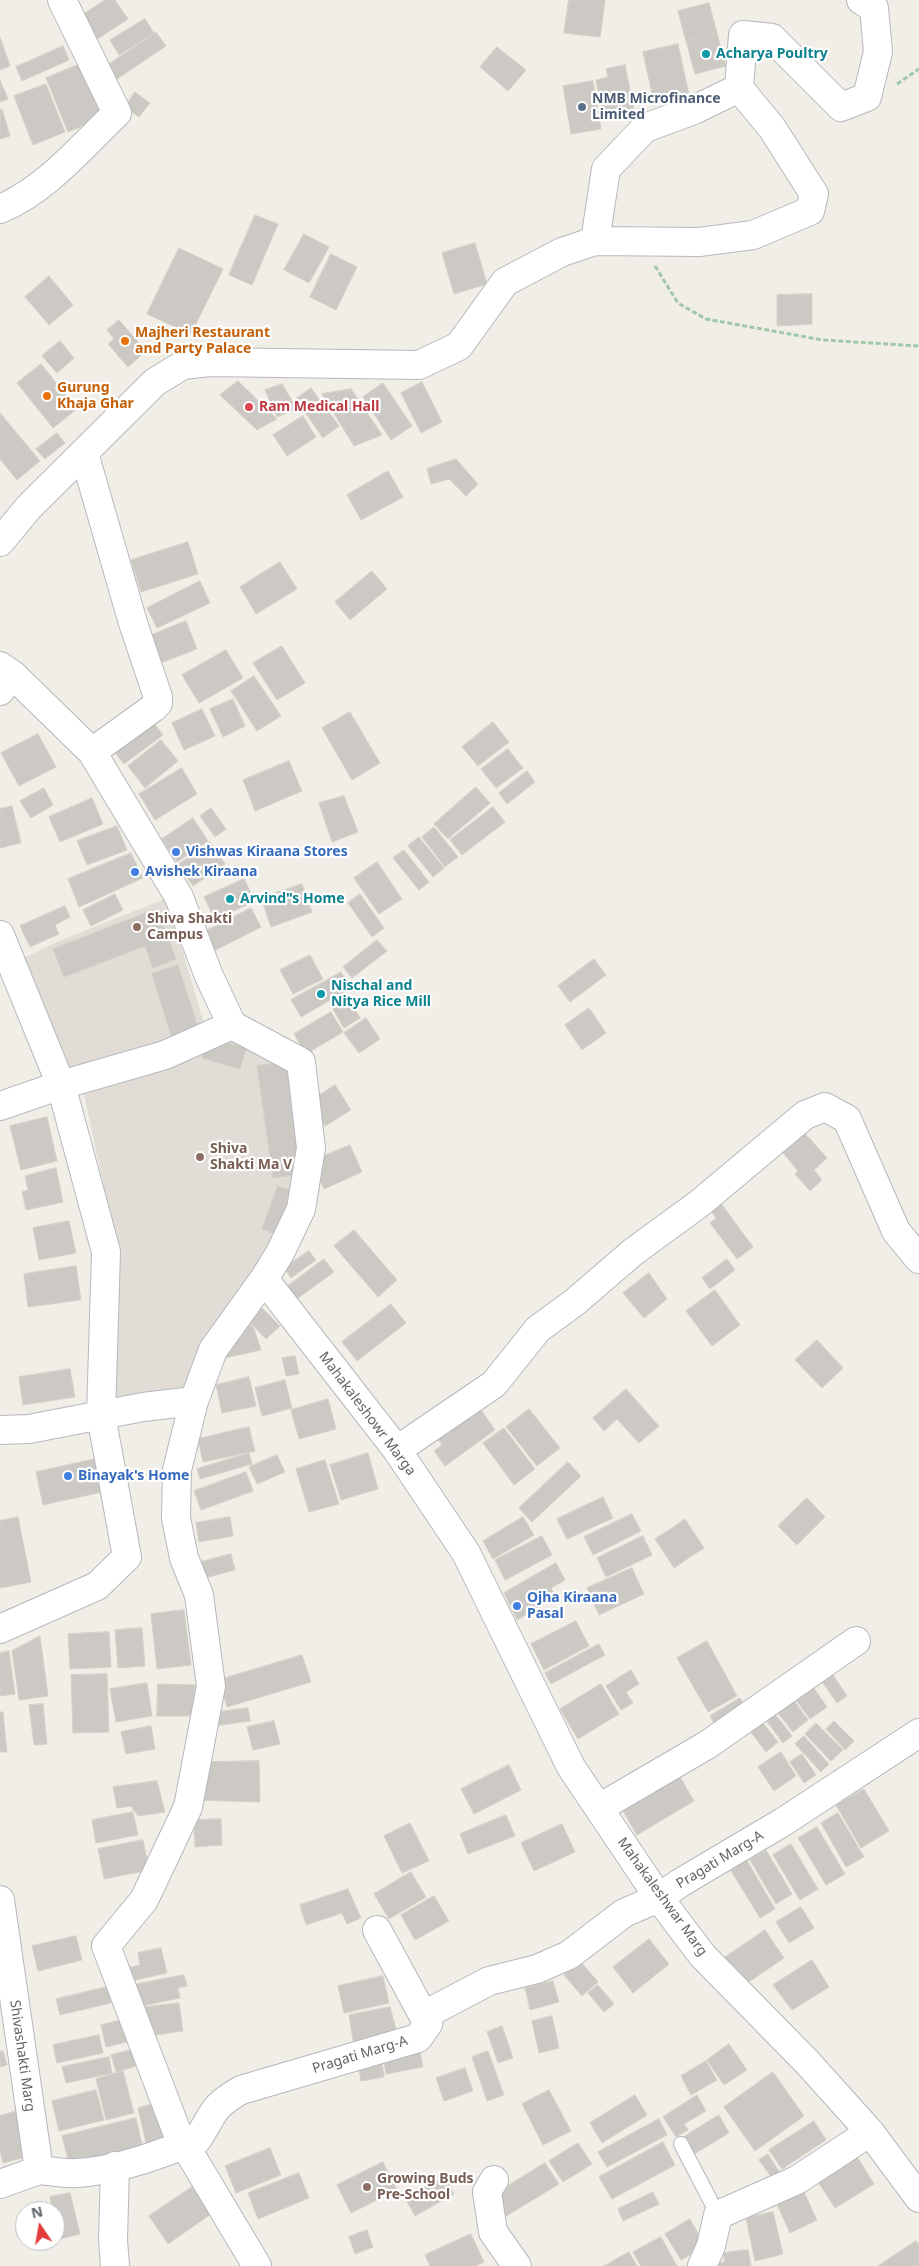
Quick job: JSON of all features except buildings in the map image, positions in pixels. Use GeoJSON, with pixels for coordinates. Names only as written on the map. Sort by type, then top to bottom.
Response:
{"type":"FeatureCollection","features":[{"type":"Feature","properties":{"kind":"street"},"geometry":{"type":"LineString","coordinates":[[0,542],[29,508],[156,382],[183,364],[209,362],[420,365],[459,346],[505,282],[562,252],[595,240],[639,243],[700,242],[753,235],[810,211],[814,194],[772,128],[739,88],[743,35],[772,38],[841,107],[867,97],[878,52],[874,8],[861,0]]}},
{"type":"Feature","properties":{"kind":"street"},"geometry":{"type":"LineString","coordinates":[[0,209],[14,203],[41,185],[117,113],[73,4]]}},
{"type":"Feature","properties":{"kind":"street"},"geometry":{"type":"LineString","coordinates":[[595,240],[606,169],[644,128],[694,110],[739,88]]}},
{"type":"Feature","properties":{"kind":"street"},"geometry":{"type":"LineString","coordinates":[[84,453],[133,623],[158,697],[158,703],[153,708],[92,752]]}},
{"type":"Feature","properties":{"kind":"street"},"geometry":{"type":"LineString","coordinates":[[4,677],[92,752],[179,897],[209,976],[232,1025],[301,1062],[311,1148],[301,1209],[280,1253],[264,1279],[213,1350],[194,1402],[176,1470],[176,1518],[184,1558],[199,1595],[211,1686],[188,1807],[144,1900],[106,1946],[176,2132],[257,2266]]}},
{"type":"Feature","properties":{"kind":"street"},"geometry":{"type":"LineString","coordinates":[[0,935],[61,1085],[106,1252],[101,1415],[127,1557],[98,1586],[0,1629]]}},
{"type":"Feature","properties":{"kind":"street"},"geometry":{"type":"LineString","coordinates":[[0,1106],[61,1085],[165,1055],[232,1025]]}},
{"type":"Feature","properties":{"kind":"street"},"geometry":{"type":"LineString","coordinates":[[397,1450],[494,1384],[538,1329],[575,1302],[633,1252],[700,1203],[805,1115],[825,1106],[847,1119],[896,1231],[919,1259]]}},
{"type":"Feature","properties":{"kind":"street","name":"Mahakaleshowr Marga"},"geometry":{"type":"LineString","coordinates":[[264,1279],[397,1450],[466,1553]]}},
{"type":"Feature","properties":{"kind":"street"},"geometry":{"type":"LineString","coordinates":[[0,1430],[29,1429],[101,1415],[194,1402]]}},
{"type":"Feature","properties":{"kind":"street","name":"Mahakaleshwar Marg"},"geometry":{"type":"LineString","coordinates":[[466,1553],[571,1767],[659,1898],[702,1955],[807,2062],[870,2132],[919,2198]]}},
{"type":"Feature","properties":{"kind":"street"},"geometry":{"type":"LineString","coordinates":[[599,1808],[707,1746],[856,1642]]}},
{"type":"Feature","properties":{"kind":"street","name":"Pragati Marg-A"},"geometry":{"type":"LineString","coordinates":[[39,2170],[77,2174],[116,2166],[197,2140],[211,2113],[222,2101],[241,2090],[418,2038],[428,2024],[430,2012],[489,1981],[537,1969],[569,1955],[624,1914],[659,1898],[680,1883],[783,1822],[919,1733]]}},
{"type":"Feature","properties":{"kind":"street","name":"Shivashakti Marg"},"geometry":{"type":"LineString","coordinates":[[0,1900],[39,2170]]}},
{"type":"Feature","properties":{"kind":"street"},"geometry":{"type":"LineString","coordinates":[[377,1930],[428,2024]]}},
{"type":"Feature","properties":{"kind":"street"},"geometry":{"type":"LineString","coordinates":[[702,2266],[710,2246],[718,2215],[797,2180],[870,2132]]}},
{"type":"Feature","properties":{"kind":"street"},"geometry":{"type":"LineString","coordinates":[[115,2266],[113,2240],[116,2166]]}},
{"type":"Feature","properties":{"kind":"street"},"geometry":{"type":"LineString","coordinates":[[0,2184],[39,2170]]}},
{"type":"Feature","properties":{"kind":"street"},"geometry":{"type":"LineString","coordinates":[[494,2180],[487,2192],[493,2232],[517,2266]]}},
{"type":"Feature","properties":{"kind":"lane"},"geometry":{"type":"LineString","coordinates":[[681,2144],[718,2215]]}},
{"type":"Feature","properties":{"kind":"path"},"geometry":{"type":"LineString","coordinates":[[639,243],[678,303],[706,320],[823,340],[919,346]]}},
{"type":"Feature","properties":{"kind":"shaded area","name":"Shiva Shakti Ma V"},"geometry":{"type":"Polygon","coordinates":[[[167,898],[206,1030],[290,1058],[305,1175],[273,1248],[183,1392],[114,1399],[110,1217],[83,1089],[65,1059],[18,961],[59,941],[167,898]]]}},
{"type":"Feature","properties":{"kind":"place","name":"Acharya Poultry"},"geometry":{"type":"Point","coordinates":[706,54]}},
{"type":"Feature","properties":{"kind":"place","name":"NMB Microfinance Limited"},"geometry":{"type":"Point","coordinates":[582,107]}},
{"type":"Feature","properties":{"kind":"place","name":"Majheri Restaurant and Party Palace"},"geometry":{"type":"Point","coordinates":[125,341]}},
{"type":"Feature","properties":{"kind":"place","name":"Gurung Khaja Ghar"},"geometry":{"type":"Point","coordinates":[47,396]}},
{"type":"Feature","properties":{"kind":"place","name":"Ram Medical Hall"},"geometry":{"type":"Point","coordinates":[249,407]}},
{"type":"Feature","properties":{"kind":"place","name":"Vishwas Kiraana Stores"},"geometry":{"type":"Point","coordinates":[176,852]}},
{"type":"Feature","properties":{"kind":"place","name":"Avishek Kiraana"},"geometry":{"type":"Point","coordinates":[135,872]}},
{"type":"Feature","properties":{"kind":"place","name":"Arvind\"s Home"},"geometry":{"type":"Point","coordinates":[230,899]}},
{"type":"Feature","properties":{"kind":"place","name":"Shiva Shakti Campus"},"geometry":{"type":"Point","coordinates":[137,927]}},
{"type":"Feature","properties":{"kind":"place","name":"Nischal and Nitya Rice Mill"},"geometry":{"type":"Point","coordinates":[321,994]}},
{"type":"Feature","properties":{"kind":"place","name":"Shiva Shakti Ma V"},"geometry":{"type":"Point","coordinates":[200,1157]}},
{"type":"Feature","properties":{"kind":"place","name":"Binayak's Home"},"geometry":{"type":"Point","coordinates":[68,1476]}},
{"type":"Feature","properties":{"kind":"place","name":"Ojha Kiraana Pasal"},"geometry":{"type":"Point","coordinates":[517,1606]}},
{"type":"Feature","properties":{"kind":"place","name":"Growing Buds Pre-School"},"geometry":{"type":"Point","coordinates":[367,2187]}}]}
